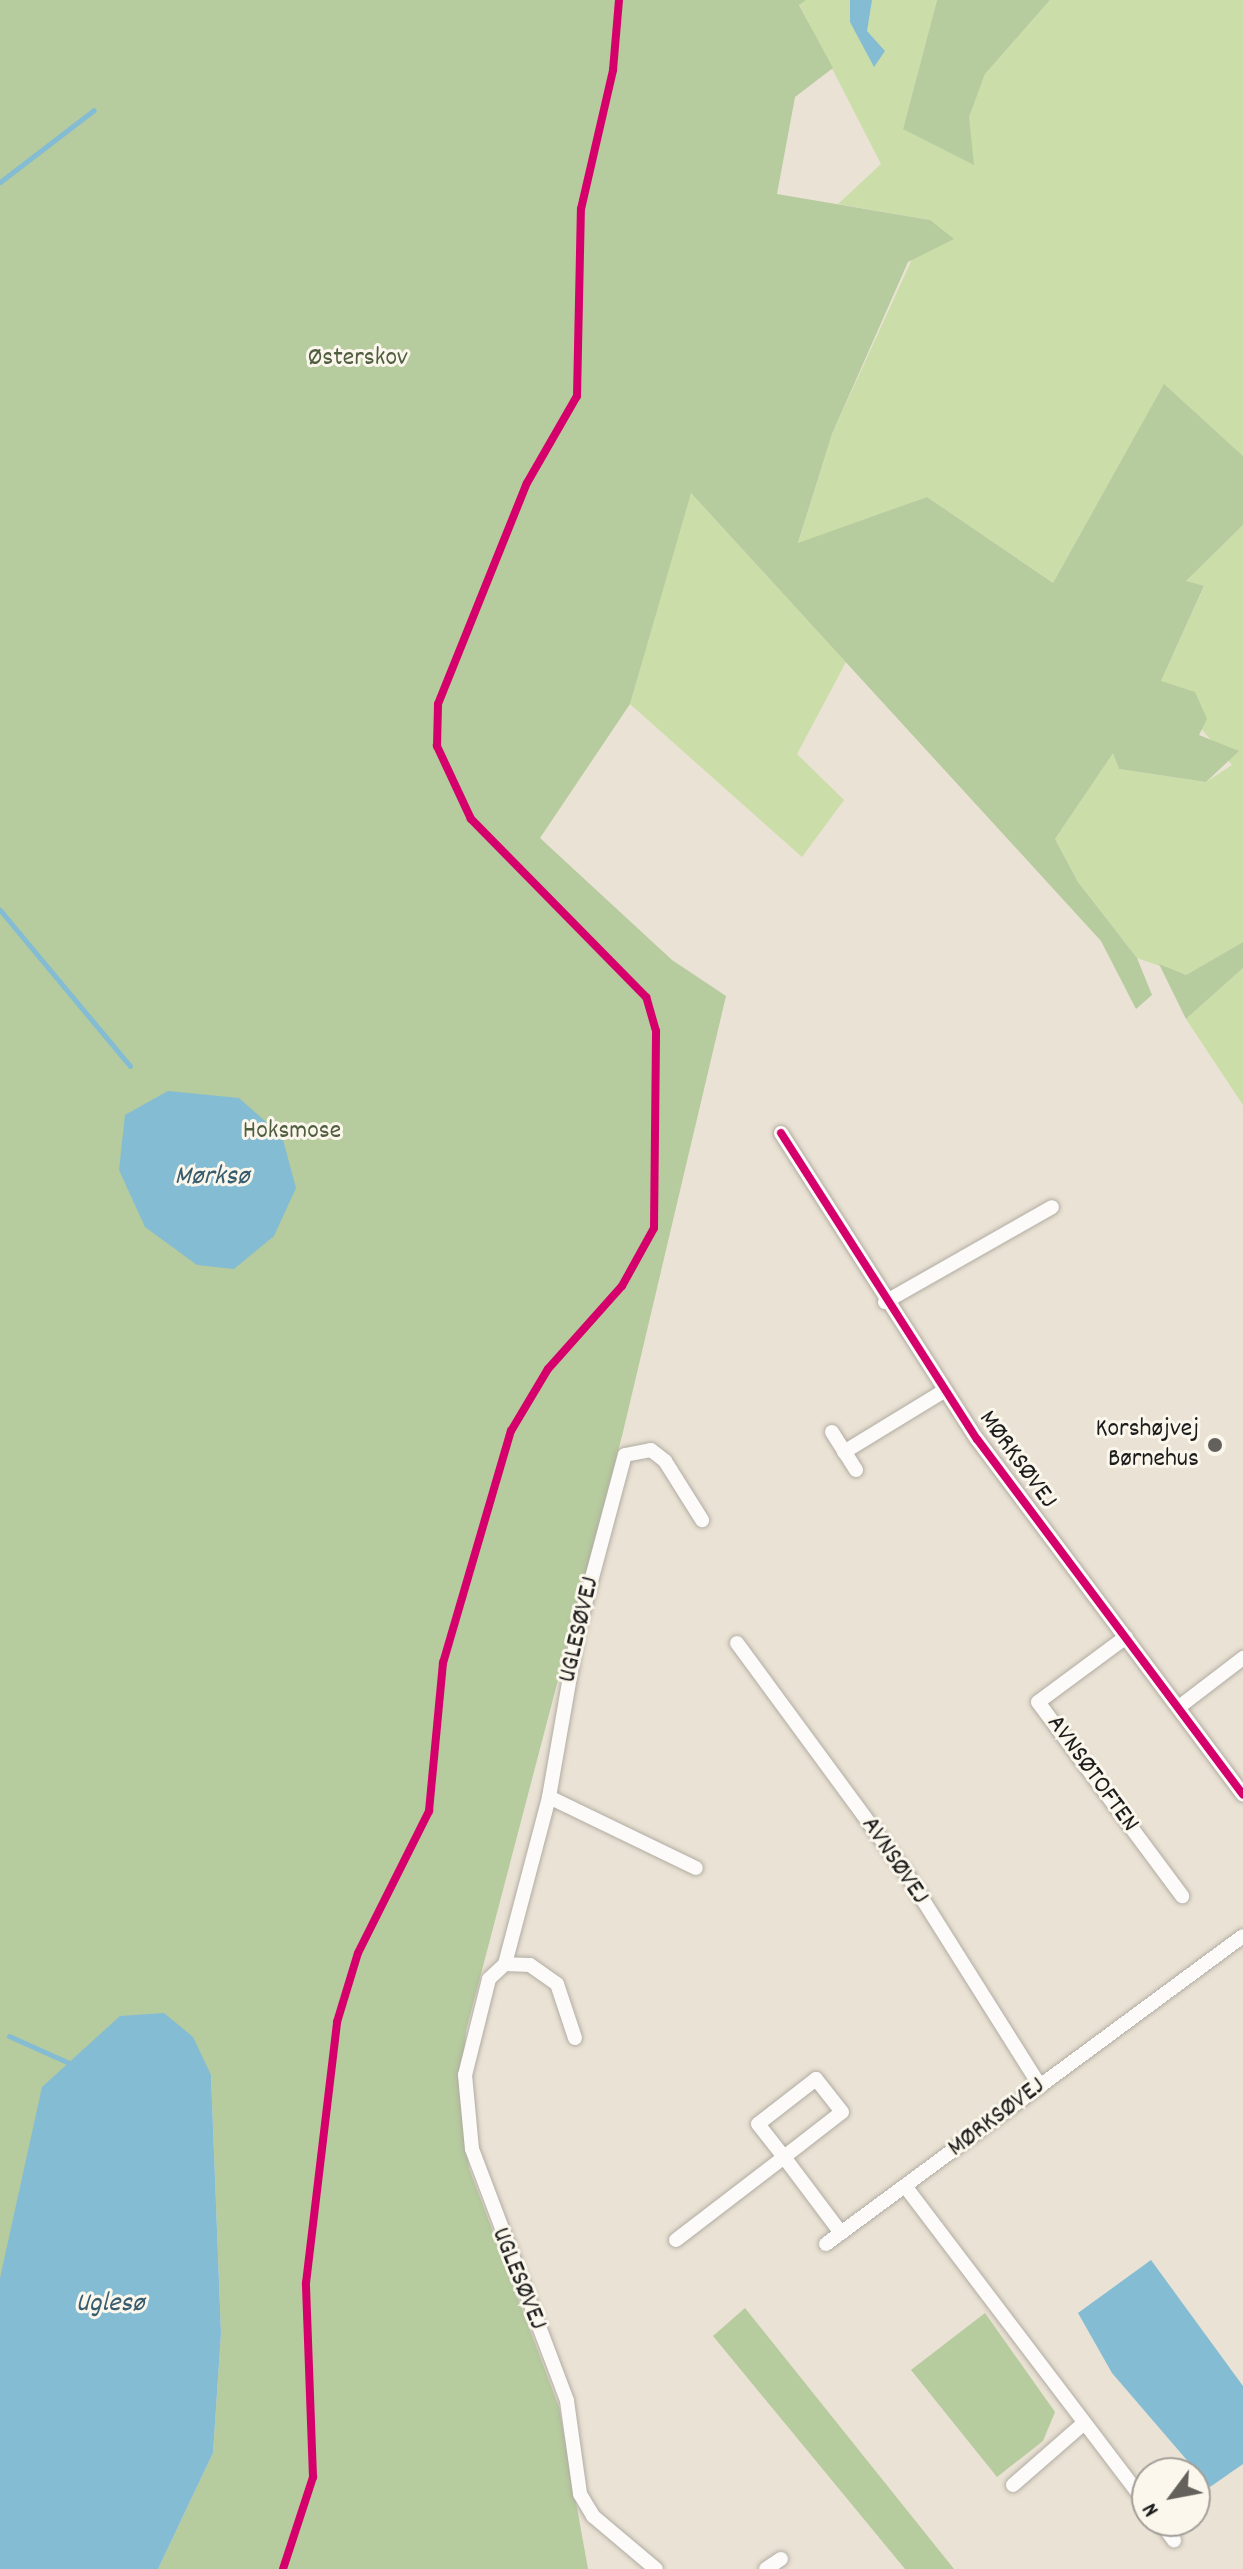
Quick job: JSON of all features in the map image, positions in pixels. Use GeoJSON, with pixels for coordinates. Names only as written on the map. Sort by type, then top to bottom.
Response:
{"type":"FeatureCollection","features":[{"type":"Feature","properties":{"kind":"street","name":"MØRKSØVEJ"},"geometry":{"type":"LineString","coordinates":[[781,1133],[944,1391],[1243,1794]]}},
{"type":"Feature","properties":{"kind":"street"},"geometry":{"type":"LineString","coordinates":[[885,1302],[1052,1207]]}},
{"type":"Feature","properties":{"kind":"street"},"geometry":{"type":"LineString","coordinates":[[844,1452],[944,1391]]}},
{"type":"Feature","properties":{"kind":"street"},"geometry":{"type":"LineString","coordinates":[[832,1432],[856,1470]]}},
{"type":"Feature","properties":{"kind":"street","name":"UGLESØVEJ"},"geometry":{"type":"LineString","coordinates":[[656,2569],[593,2516],[580,2494],[567,2401],[472,2149],[465,2075],[489,1979],[505,1964],[549,1797],[578,1630],[625,1455],[651,1450],[665,1461],[702,1520]]}},
{"type":"Feature","properties":{"kind":"street","name":"AVNSØTOFTEN"},"geometry":{"type":"LineString","coordinates":[[1126,1637],[1038,1702],[1182,1896]]}},
{"type":"Feature","properties":{"kind":"street","name":"AVNSØVEJ"},"geometry":{"type":"LineString","coordinates":[[737,1643],[906,1873],[1040,2086]]}},
{"type":"Feature","properties":{"kind":"street"},"geometry":{"type":"LineString","coordinates":[[1179,1707],[1243,1658]]}},
{"type":"Feature","properties":{"kind":"street"},"geometry":{"type":"LineString","coordinates":[[549,1797],[696,1868]]}},
{"type":"Feature","properties":{"kind":"street","name":"MØRKSØVEJ"},"geometry":{"type":"LineString","coordinates":[[826,2244],[1243,1936]]}},
{"type":"Feature","properties":{"kind":"street"},"geometry":{"type":"LineString","coordinates":[[505,1964],[530,1965],[557,1984],[575,2038]]}},
{"type":"Feature","properties":{"kind":"street"},"geometry":{"type":"LineString","coordinates":[[676,2240],[784,2157],[842,2112],[816,2079],[758,2124],[784,2157],[841,2233]]}},
{"type":"Feature","properties":{"kind":"street"},"geometry":{"type":"LineString","coordinates":[[905,2186],[1131,2485]]}},
{"type":"Feature","properties":{"kind":"street"},"geometry":{"type":"LineString","coordinates":[[1013,2485],[1083,2424]]}},
{"type":"Feature","properties":{"kind":"street"},"geometry":{"type":"LineString","coordinates":[[766,2569],[781,2559]]}},
{"type":"Feature","properties":{"kind":"green space","name":"Østerskov"},"geometry":{"type":"Polygon","coordinates":[[[0,0],[806,0],[799,5],[833,68],[795,97],[777,194],[930,220],[954,239],[908,262],[832,434],[798,543],[927,497],[1053,583],[1164,384],[1243,456],[1243,525],[1186,581],[1204,586],[1161,681],[1195,692],[1207,719],[1199,735],[1239,751],[1206,782],[1119,769],[1113,753],[1055,839],[1078,882],[1137,958],[1152,995],[1136,1009],[1101,941],[691,493],[630,704],[540,838],[672,960],[726,996],[623,1432],[466,2031],[460,2099],[469,2168],[559,2407],[588,2569],[158,2569],[213,2453],[221,2333],[211,2075],[7,2263],[0,2278],[0,0]]]}},
{"type":"Feature","properties":{"kind":"green space"},"geometry":{"type":"Polygon","coordinates":[[[806,0],[937,0],[903,129],[967,121],[985,74],[1050,0],[1243,0],[1243,456],[1164,385],[1053,583],[927,497],[798,544],[832,434],[930,220],[838,204],[881,164],[799,4],[806,0]]]}},
{"type":"Feature","properties":{"kind":"green space"},"geometry":{"type":"Polygon","coordinates":[[[937,0],[1050,0],[985,74],[969,117],[974,165],[903,129],[937,0]]]}},
{"type":"Feature","properties":{"kind":"green space"},"geometry":{"type":"Polygon","coordinates":[[[690,492],[846,662],[797,754],[844,800],[802,857],[630,704],[690,492]]]}},
{"type":"Feature","properties":{"kind":"green space"},"geometry":{"type":"Polygon","coordinates":[[[1243,525],[1243,942],[1186,975],[1137,958],[1078,882],[1055,839],[1113,752],[1119,769],[1206,782],[1232,765],[1161,681],[1204,587],[1186,581],[1243,525]]]}},
{"type":"Feature","properties":{"kind":"green space"},"geometry":{"type":"Polygon","coordinates":[[[1243,942],[1243,968],[1186,1019],[1159,964],[1186,975],[1243,942]]]}},
{"type":"Feature","properties":{"kind":"green space"},"geometry":{"type":"Polygon","coordinates":[[[1243,968],[1243,1105],[1186,1019],[1243,968]]]}},
{"type":"Feature","properties":{"kind":"green space"},"geometry":{"type":"Polygon","coordinates":[[[745,2308],[954,2569],[905,2569],[713,2336],[745,2308]]]}},
{"type":"Feature","properties":{"kind":"green space"},"geometry":{"type":"Polygon","coordinates":[[[985,2313],[1055,2412],[1043,2441],[997,2477],[911,2370],[985,2313]]]}},
{"type":"Feature","properties":{"kind":"water"},"geometry":{"type":"Polygon","coordinates":[[[850,0],[872,0],[867,31],[885,51],[874,67],[850,22],[850,0]]]}},
{"type":"Feature","properties":{"kind":"water","name":"Mørksø"},"geometry":{"type":"Polygon","coordinates":[[[168,1091],[239,1098],[282,1136],[296,1188],[274,1236],[234,1269],[197,1265],[145,1227],[119,1170],[125,1115],[168,1091]]]}},
{"type":"Feature","properties":{"kind":"water","name":"Uglesø"},"geometry":{"type":"Polygon","coordinates":[[[164,2013],[193,2037],[211,2075],[221,2333],[213,2453],[158,2569],[0,2569],[0,2278],[42,2087],[120,2016],[164,2013]]]}},
{"type":"Feature","properties":{"kind":"water"},"geometry":{"type":"Polygon","coordinates":[[[1151,2260],[1243,2386],[1243,2464],[1211,2486],[1211,2457],[1184,2457],[1112,2373],[1078,2313],[1151,2260]]]}},
{"type":"Feature","properties":{"kind":"waterway"},"geometry":{"type":"LineString","coordinates":[[0,182],[94,110]]}},
{"type":"Feature","properties":{"kind":"waterway"},"geometry":{"type":"LineString","coordinates":[[0,910],[130,1066]]}},
{"type":"Feature","properties":{"kind":"waterway"},"geometry":{"type":"LineString","coordinates":[[9,2036],[69,2063]]}},
{"type":"Feature","properties":{"kind":"cycle path"},"geometry":{"type":"LineString","coordinates":[[283,2569],[313,2477],[306,2283],[337,2022],[358,1953],[429,1811],[443,1663],[511,1431],[548,1369],[622,1286],[654,1228],[656,1031],[646,997],[471,819],[437,746],[438,704],[527,483],[577,396],[581,209],[613,70],[619,0]]}},
{"type":"Feature","properties":{"kind":"cycle path"},"geometry":{"type":"LineString","coordinates":[[781,1133],[977,1439],[1243,1794]]}},
{"type":"Feature","properties":{"kind":"place","name":"Korshøjvej Børnehus"},"geometry":{"type":"Point","coordinates":[1215,1445]}},
{"type":"Feature","properties":{"kind":"park label","name":"Hoksmose"},"geometry":{"type":"Point","coordinates":[292,1132]}}]}
